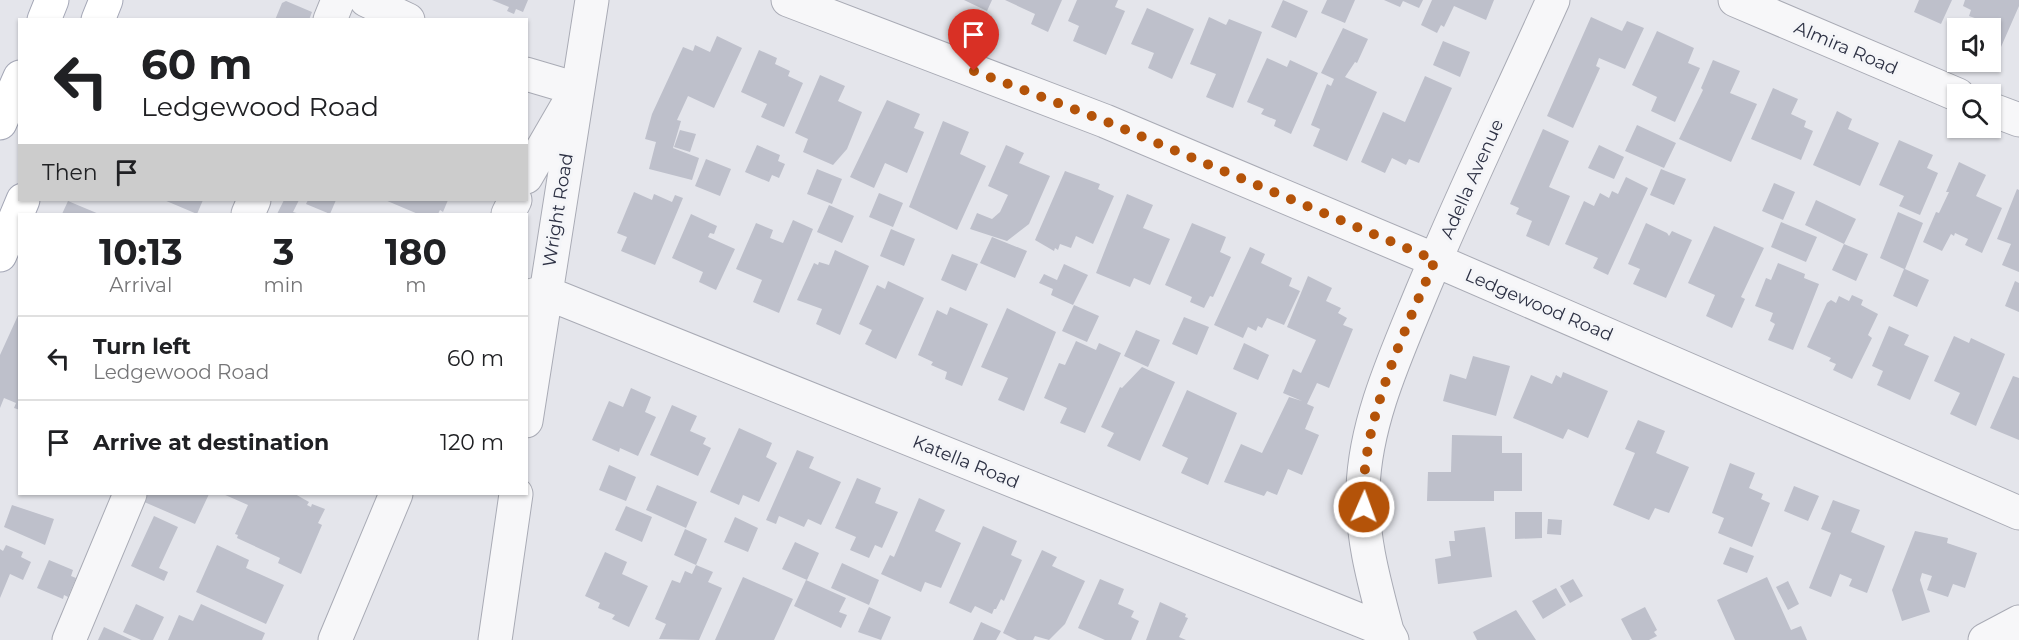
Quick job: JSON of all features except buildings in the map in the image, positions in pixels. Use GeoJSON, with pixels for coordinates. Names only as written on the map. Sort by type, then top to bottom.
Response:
{"type":"FeatureCollection","features":[{"type":"Feature","properties":{"kind":"main road"},"geometry":{"type":"LineString","coordinates":[[45,18],[52,0]]}},
{"type":"Feature","properties":{"kind":"main road"},"geometry":{"type":"LineString","coordinates":[[99,18],[106,0]]}},
{"type":"Feature","properties":{"kind":"main road"},"geometry":{"type":"LineString","coordinates":[[0,123],[12,80]]}},
{"type":"Feature","properties":{"kind":"main road"},"geometry":{"type":"LineString","coordinates":[[0,255],[23,201]]}},
{"type":"Feature","properties":{"kind":"street"},"geometry":{"type":"LineString","coordinates":[[331,18],[338,0]]}},
{"type":"Feature","properties":{"kind":"street"},"geometry":{"type":"LineString","coordinates":[[366,0],[404,18]]}},
{"type":"Feature","properties":{"kind":"street","name":"Wright Road"},"geometry":{"type":"LineString","coordinates":[[528,396],[536,294],[577,89],[592,0]]}},
{"type":"Feature","properties":{"kind":"street","name":"Ledgewood Road"},"geometry":{"type":"LineString","coordinates":[[788,0],[1105,121],[1435,260],[2019,513]]}},
{"type":"Feature","properties":{"kind":"street","name":"Adella Avenue"},"geometry":{"type":"LineString","coordinates":[[1389,636],[1366,544],[1363,488],[1373,424],[1399,347],[1435,260],[1553,0]]}},
{"type":"Feature","properties":{"kind":"street","name":"Almira Road"},"geometry":{"type":"LineString","coordinates":[[1735,0],[1947,90]]}},
{"type":"Feature","properties":{"kind":"street"},"geometry":{"type":"LineString","coordinates":[[528,75],[577,89],[528,174]]}},
{"type":"Feature","properties":{"kind":"street"},"geometry":{"type":"LineString","coordinates":[[2001,113],[2019,120]]}},
{"type":"Feature","properties":{"kind":"street","name":"Katella Road"},"geometry":{"type":"LineString","coordinates":[[536,294],[1389,636]]}},
{"type":"Feature","properties":{"kind":"street"},"geometry":{"type":"LineString","coordinates":[[69,640],[130,495]]}},
{"type":"Feature","properties":{"kind":"street"},"geometry":{"type":"LineString","coordinates":[[336,640],[396,495]]}},
{"type":"Feature","properties":{"kind":"street"},"geometry":{"type":"LineString","coordinates":[[505,636],[516,495]]}},
{"type":"Feature","properties":{"kind":"street"},"geometry":{"type":"LineString","coordinates":[[1985,640],[2019,622]]}},
{"type":"Feature","properties":{"kind":"route"},"geometry":{"type":"LineString","coordinates":[[974,71],[1105,121],[1435,260],[1399,347],[1373,424],[1363,488],[1364,507]]}}]}
